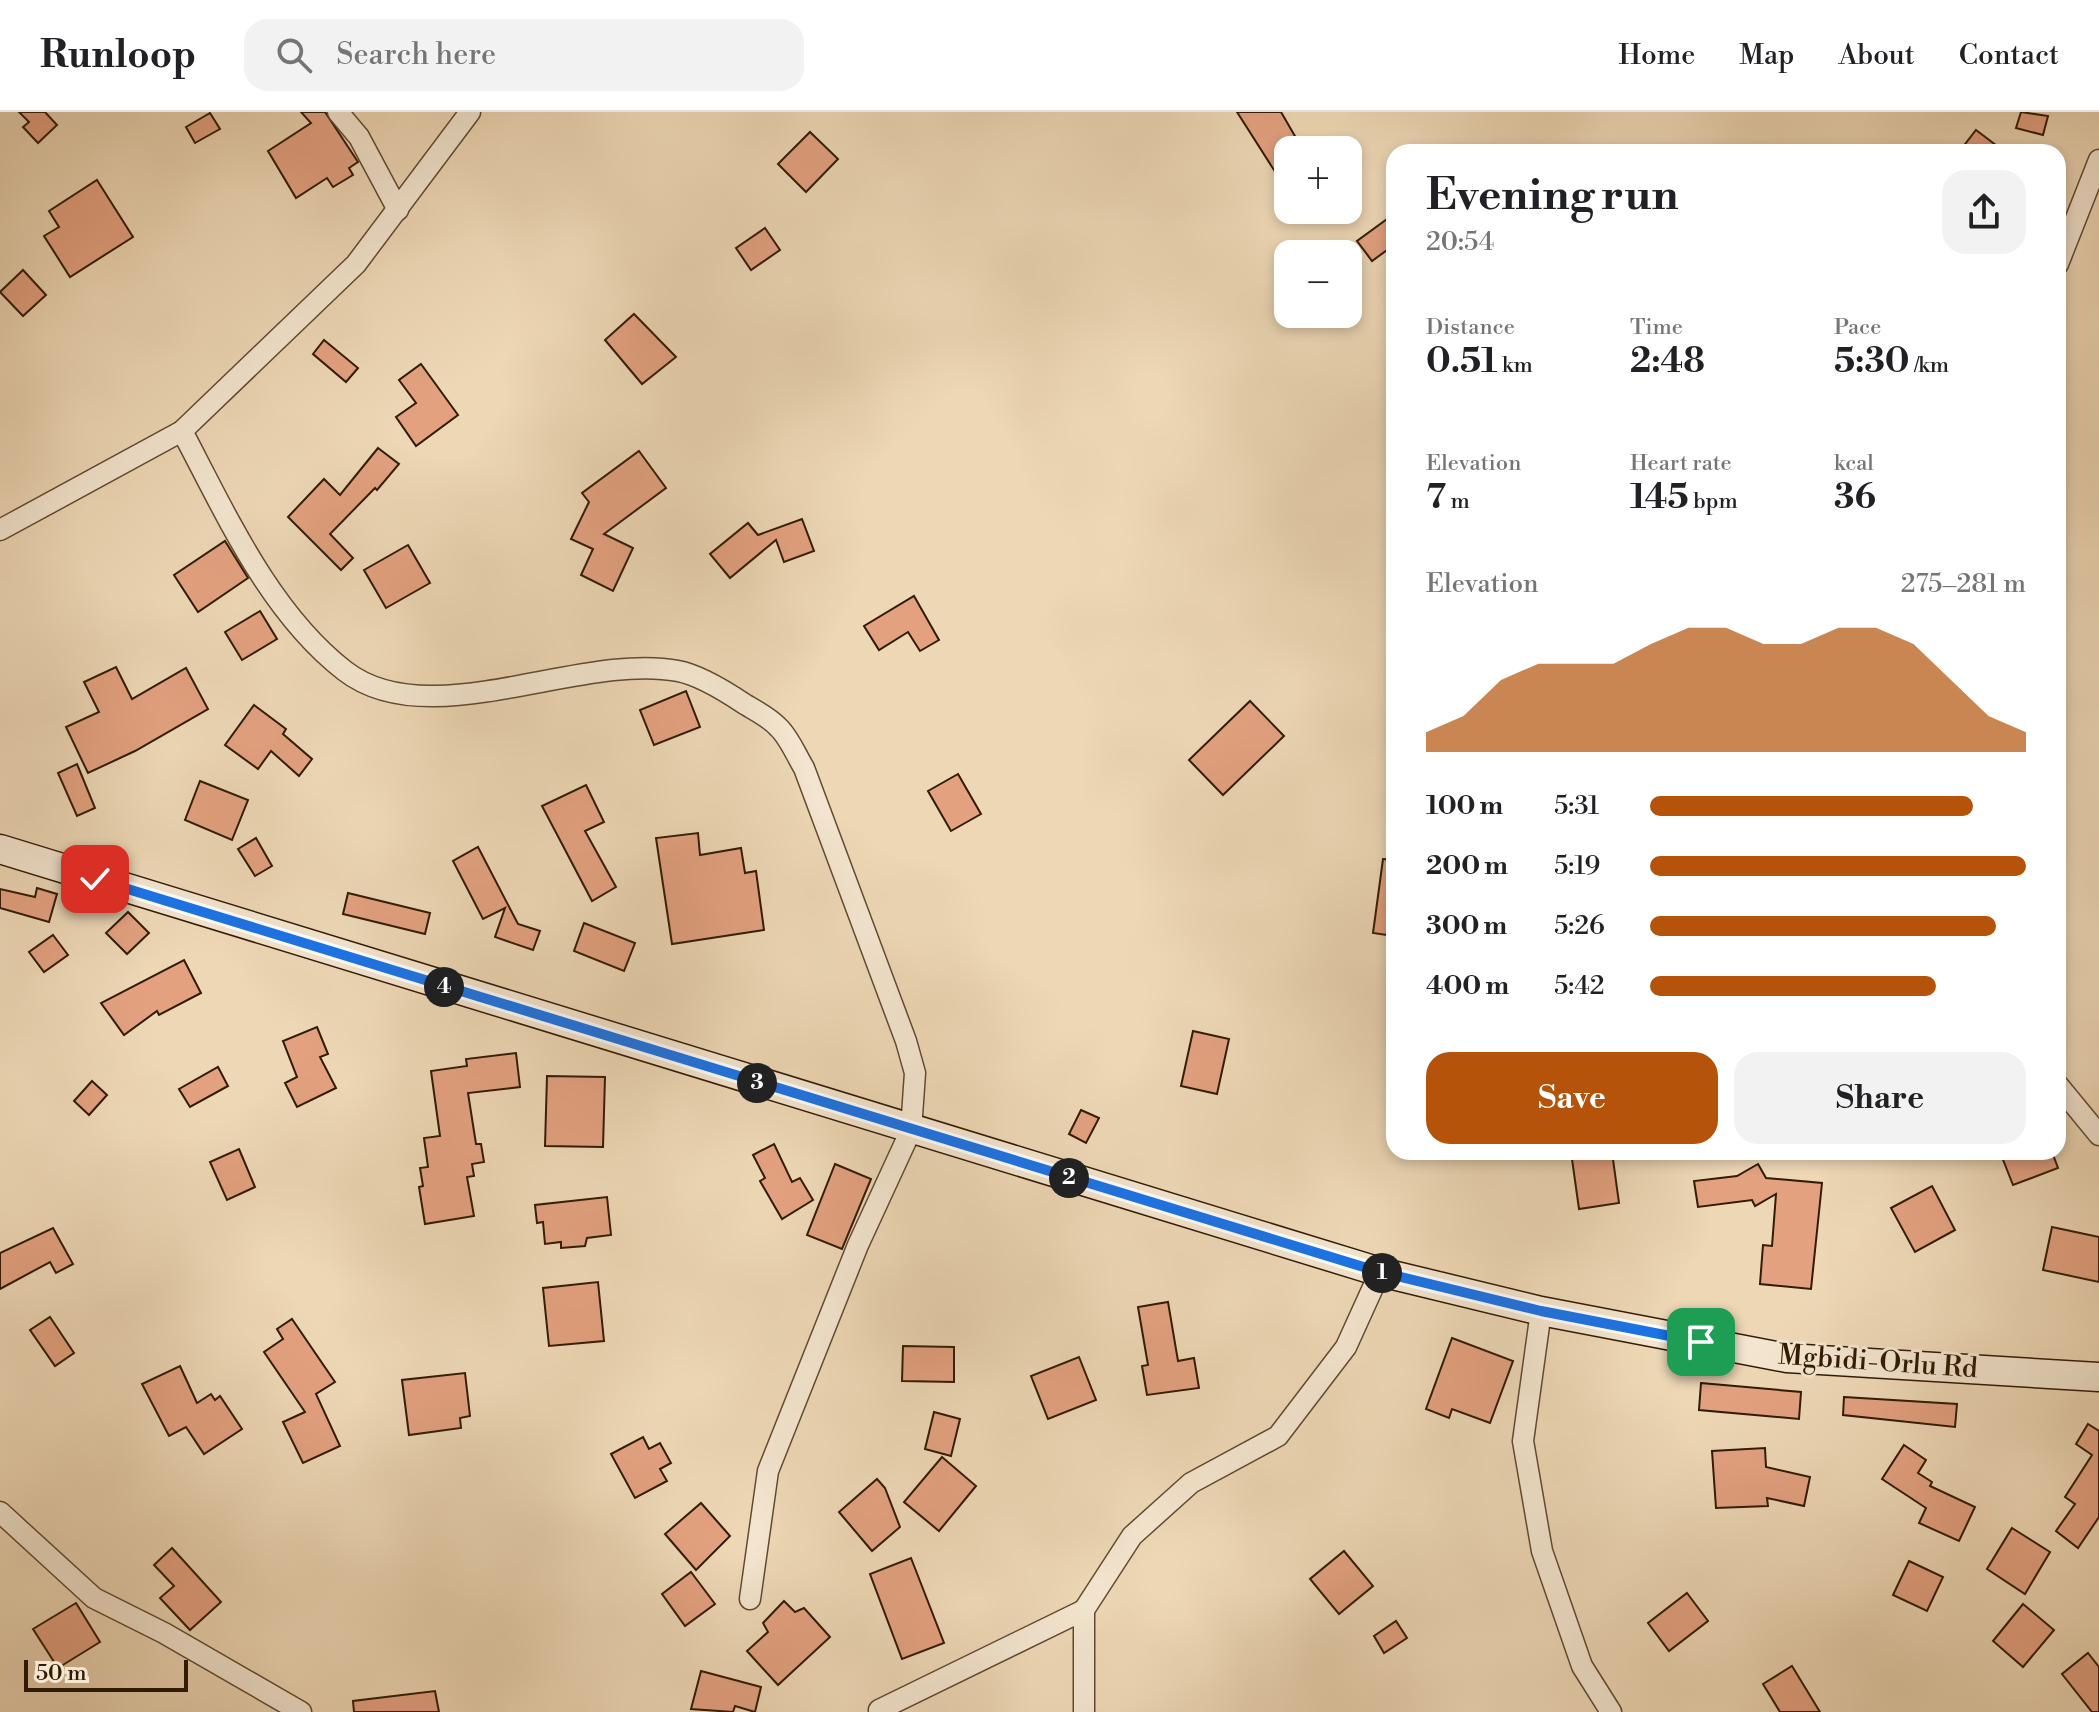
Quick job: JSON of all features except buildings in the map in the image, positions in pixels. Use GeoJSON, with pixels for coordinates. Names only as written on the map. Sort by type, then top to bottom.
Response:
{"type":"FeatureCollection","features":[{"type":"Feature","properties":{"kind":"main road","name":"Mgbidi-Orlu Rd"},"geometry":{"type":"LineString","coordinates":[[0,849],[1380,1272],[1541,1311],[1787,1358],[2099,1377]]}},
{"type":"Feature","properties":{"kind":"street"},"geometry":{"type":"LineString","coordinates":[[338,112],[359,137],[398,210]]}},
{"type":"Feature","properties":{"kind":"street"},"geometry":{"type":"LineString","coordinates":[[0,530],[182,431],[356,264],[470,112]]}},
{"type":"Feature","properties":{"kind":"street"},"geometry":{"type":"LineString","coordinates":[[2066,244],[2099,160]]}},
{"type":"Feature","properties":{"kind":"street"},"geometry":{"type":"LineString","coordinates":[[182,431],[236,533],[280,600],[313,641],[347,673],[387,691],[433,698],[643,667],[681,671],[733,697],[779,727],[804,768],[832,836],[915,1073],[911,1130],[858,1245],[768,1471],[750,1599]]}},
{"type":"Feature","properties":{"kind":"street"},"geometry":{"type":"LineString","coordinates":[[2066,1095],[2099,1135]]}},
{"type":"Feature","properties":{"kind":"street"},"geometry":{"type":"LineString","coordinates":[[879,1710],[1084,1610],[1132,1536],[1191,1483],[1278,1436],[1346,1347],[1380,1272]]}},
{"type":"Feature","properties":{"kind":"street"},"geometry":{"type":"LineString","coordinates":[[1541,1311],[1523,1441],[1542,1551],[1582,1666],[1611,1712]]}},
{"type":"Feature","properties":{"kind":"street"},"geometry":{"type":"LineString","coordinates":[[0,1512],[94,1598],[164,1633],[301,1712]]}},
{"type":"Feature","properties":{"kind":"street"},"geometry":{"type":"LineString","coordinates":[[1084,1610],[1084,1712]]}},
{"type":"Feature","properties":{"kind":"route"},"geometry":{"type":"LineString","coordinates":[[95,879],[1380,1272],[1541,1311],[1701,1342]]}}]}
